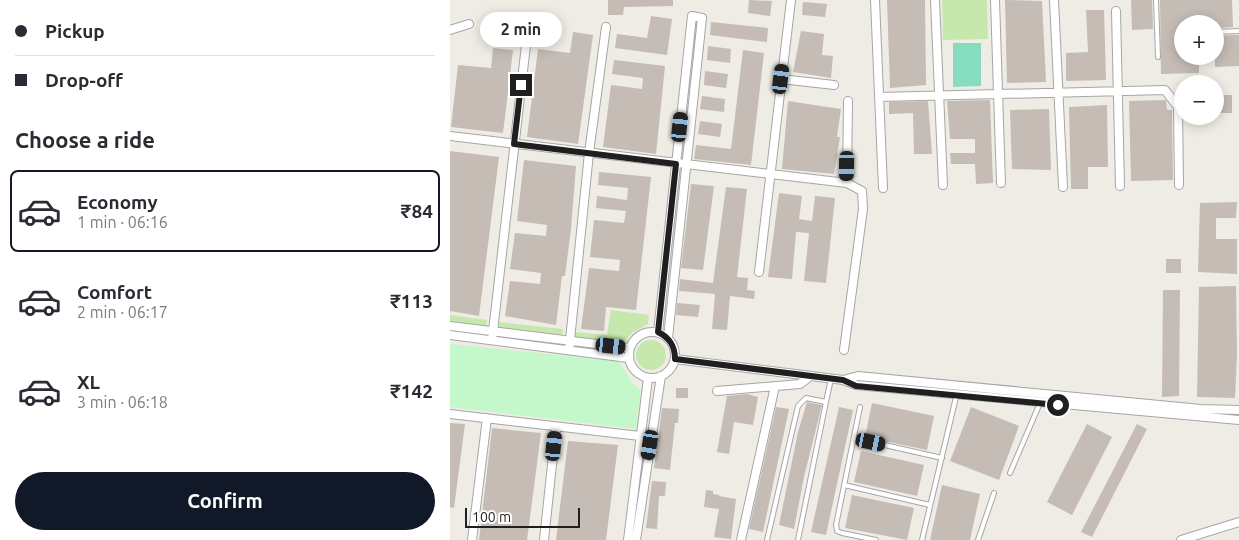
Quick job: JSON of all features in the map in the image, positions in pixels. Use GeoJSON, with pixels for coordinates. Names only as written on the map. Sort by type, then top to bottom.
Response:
{"type":"FeatureCollection","features":[{"type":"Feature","properties":{"kind":"street"},"geometry":{"type":"LineString","coordinates":[[759,272],[791,0]]}},
{"type":"Feature","properties":{"kind":"street"},"geometry":{"type":"LineString","coordinates":[[875,0],[883,188]]}},
{"type":"Feature","properties":{"kind":"street"},"geometry":{"type":"LineString","coordinates":[[935,0],[943,185]]}},
{"type":"Feature","properties":{"kind":"street"},"geometry":{"type":"LineString","coordinates":[[995,0],[1001,183]]}},
{"type":"Feature","properties":{"kind":"street"},"geometry":{"type":"LineString","coordinates":[[1054,0],[1063,187]]}},
{"type":"Feature","properties":{"kind":"street"},"geometry":{"type":"LineString","coordinates":[[1116,11],[1120,186]]}},
{"type":"Feature","properties":{"kind":"street"},"geometry":{"type":"LineString","coordinates":[[658,332],[692,16],[702,18],[668,338]]}},
{"type":"Feature","properties":{"kind":"street"},"geometry":{"type":"LineString","coordinates":[[450,30],[469,24]]}},
{"type":"Feature","properties":{"kind":"street"},"geometry":{"type":"LineString","coordinates":[[569,350],[589,153],[606,27]]}},
{"type":"Feature","properties":{"kind":"street"},"geometry":{"type":"LineString","coordinates":[[492,340],[526,45]]}},
{"type":"Feature","properties":{"kind":"street"},"geometry":{"type":"LineString","coordinates":[[781,79],[834,85]]}},
{"type":"Feature","properties":{"kind":"street"},"geometry":{"type":"LineString","coordinates":[[879,97],[1165,90],[1178,106],[1179,185]]}},
{"type":"Feature","properties":{"kind":"street"},"geometry":{"type":"LineString","coordinates":[[847,183],[848,101]]}},
{"type":"Feature","properties":{"kind":"street"},"geometry":{"type":"LineString","coordinates":[[450,136],[847,183],[862,191],[864,209],[844,350]]}},
{"type":"Feature","properties":{"kind":"street"},"geometry":{"type":"LineString","coordinates":[[450,326],[629,348]]}},
{"type":"Feature","properties":{"kind":"street"},"geometry":{"type":"LineString","coordinates":[[646,332],[658,332],[668,338],[672,344],[675,359],[672,366],[661,376],[648,378],[639,374],[632,367],[628,358],[629,348],[636,338],[646,332]]}},
{"type":"Feature","properties":{"kind":"street"},"geometry":{"type":"LineString","coordinates":[[450,335],[628,358]]}},
{"type":"Feature","properties":{"kind":"street"},"geometry":{"type":"LineString","coordinates":[[675,359],[843,380],[856,386],[958,390],[1201,413],[1239,420]]}},
{"type":"Feature","properties":{"kind":"street"},"geometry":{"type":"LineString","coordinates":[[636,540],[661,376]]}},
{"type":"Feature","properties":{"kind":"street"},"geometry":{"type":"LineString","coordinates":[[717,391],[800,384],[809,377]]}},
{"type":"Feature","properties":{"kind":"street"},"geometry":{"type":"LineString","coordinates":[[628,540],[648,378]]}},
{"type":"Feature","properties":{"kind":"street"},"geometry":{"type":"LineString","coordinates":[[741,540],[775,386]]}},
{"type":"Feature","properties":{"kind":"street"},"geometry":{"type":"LineString","coordinates":[[958,390],[1040,403],[1201,413],[1239,410]]}},
{"type":"Feature","properties":{"kind":"street"},"geometry":{"type":"LineString","coordinates":[[450,414],[640,436]]}},
{"type":"Feature","properties":{"kind":"street"},"geometry":{"type":"LineString","coordinates":[[472,540],[486,418]]}},
{"type":"Feature","properties":{"kind":"street"},"geometry":{"type":"LineString","coordinates":[[544,540],[556,426]]}},
{"type":"Feature","properties":{"kind":"street"},"geometry":{"type":"LineString","coordinates":[[1181,540],[1206,536],[1239,522]]}},
{"type":"Feature","properties":{"kind":"lane"},"geometry":{"type":"LineString","coordinates":[[1156,0],[1158,57]]}},
{"type":"Feature","properties":{"kind":"lane"},"geometry":{"type":"LineString","coordinates":[[1224,32],[1239,31]]}},
{"type":"Feature","properties":{"kind":"lane"},"geometry":{"type":"LineString","coordinates":[[798,540],[830,379]]}},
{"type":"Feature","properties":{"kind":"lane"},"geometry":{"type":"LineString","coordinates":[[922,540],[958,390]]}},
{"type":"Feature","properties":{"kind":"lane"},"geometry":{"type":"LineString","coordinates":[[767,540],[798,406],[806,398],[826,402]]}},
{"type":"Feature","properties":{"kind":"lane"},"geometry":{"type":"LineString","coordinates":[[1010,473],[1040,403]]}},
{"type":"Feature","properties":{"kind":"lane"},"geometry":{"type":"LineString","coordinates":[[860,407],[836,525],[837,530],[876,540]]}},
{"type":"Feature","properties":{"kind":"lane"},"geometry":{"type":"LineString","coordinates":[[854,438],[942,458]]}},
{"type":"Feature","properties":{"kind":"lane"},"geometry":{"type":"LineString","coordinates":[[844,485],[930,505]]}},
{"type":"Feature","properties":{"kind":"lane"},"geometry":{"type":"LineString","coordinates":[[978,540],[994,493]]}},
{"type":"Feature","properties":{"kind":"green space"},"geometry":{"type":"Polygon","coordinates":[[[942,0],[987,0],[988,39],[943,40],[942,0]]]}},
{"type":"Feature","properties":{"kind":"green space"},"geometry":{"type":"Polygon","coordinates":[[[953,43],[981,43],[981,86],[953,87],[953,43]]]}},
{"type":"Feature","properties":{"kind":"green space"},"geometry":{"type":"Polygon","coordinates":[[[611,310],[649,315],[648,324],[632,333],[622,345],[574,339],[575,332],[607,335],[611,310]]]}},
{"type":"Feature","properties":{"kind":"green space"},"geometry":{"type":"Polygon","coordinates":[[[450,315],[487,320],[486,328],[450,324],[450,315]]]}},
{"type":"Feature","properties":{"kind":"green space"},"geometry":{"type":"Polygon","coordinates":[[[499,322],[563,329],[562,337],[498,330],[499,322]]]}},
{"type":"Feature","properties":{"kind":"green space"},"geometry":{"type":"Polygon","coordinates":[[[651,340],[662,344],[666,355],[662,366],[651,370],[640,366],[636,355],[640,344],[651,340]]]}},
{"type":"Feature","properties":{"kind":"green space"},"geometry":{"type":"Polygon","coordinates":[[[450,344],[618,361],[634,385],[641,390],[636,429],[450,407],[450,344]]]}},
{"type":"Feature","properties":{"kind":"building"},"geometry":{"type":"Polygon","coordinates":[[[608,0],[673,0],[673,6],[624,7],[623,15],[608,15],[608,0]]]}},
{"type":"Feature","properties":{"kind":"building"},"geometry":{"type":"Polygon","coordinates":[[[749,0],[772,1],[770,16],[748,13],[749,0]]]}},
{"type":"Feature","properties":{"kind":"building"},"geometry":{"type":"Polygon","coordinates":[[[887,0],[925,0],[926,85],[890,88],[887,0]]]}},
{"type":"Feature","properties":{"kind":"building"},"geometry":{"type":"Polygon","coordinates":[[[1005,0],[1042,1],[1046,82],[1007,83],[1005,0]]]}},
{"type":"Feature","properties":{"kind":"building"},"geometry":{"type":"Polygon","coordinates":[[[1131,0],[1152,0],[1153,29],[1132,30],[1131,0]]]}},
{"type":"Feature","properties":{"kind":"building"},"geometry":{"type":"Polygon","coordinates":[[[1160,0],[1232,0],[1233,27],[1224,28],[1224,15],[1174,15],[1174,65],[1199,65],[1199,73],[1161,74],[1160,0]]]}},
{"type":"Feature","properties":{"kind":"building"},"geometry":{"type":"Polygon","coordinates":[[[803,2],[827,4],[825,17],[802,15],[803,2]]]}},
{"type":"Feature","properties":{"kind":"building"},"geometry":{"type":"Polygon","coordinates":[[[1086,10],[1104,10],[1106,80],[1066,81],[1066,53],[1088,52],[1086,10]]]}},
{"type":"Feature","properties":{"kind":"building"},"geometry":{"type":"Polygon","coordinates":[[[651,16],[672,19],[667,55],[615,48],[617,34],[647,38],[651,16]]]}},
{"type":"Feature","properties":{"kind":"building"},"geometry":{"type":"Polygon","coordinates":[[[711,22],[768,28],[767,42],[710,35],[711,22]]]}},
{"type":"Feature","properties":{"kind":"building"},"geometry":{"type":"Polygon","coordinates":[[[801,31],[824,34],[822,55],[833,56],[831,78],[793,72],[801,31]]]}},
{"type":"Feature","properties":{"kind":"building"},"geometry":{"type":"Polygon","coordinates":[[[573,32],[593,35],[578,144],[527,137],[538,49],[570,53],[573,32]]]}},
{"type":"Feature","properties":{"kind":"building"},"geometry":{"type":"Polygon","coordinates":[[[1239,35],[1239,66],[1215,67],[1215,65],[1224,65],[1224,36],[1239,35]]]}},
{"type":"Feature","properties":{"kind":"building"},"geometry":{"type":"Polygon","coordinates":[[[708,46],[731,49],[730,63],[707,60],[708,46]]]}},
{"type":"Feature","properties":{"kind":"building"},"geometry":{"type":"Polygon","coordinates":[[[493,48],[513,50],[503,133],[451,127],[458,65],[491,68],[493,48]]]}},
{"type":"Feature","properties":{"kind":"building"},"geometry":{"type":"Polygon","coordinates":[[[743,50],[764,53],[751,165],[694,159],[696,145],[731,149],[743,50]]]}},
{"type":"Feature","properties":{"kind":"building"},"geometry":{"type":"Polygon","coordinates":[[[614,60],[665,66],[656,154],[603,147],[611,85],[642,89],[643,78],[612,74],[614,60]]]}},
{"type":"Feature","properties":{"kind":"building"},"geometry":{"type":"Polygon","coordinates":[[[705,71],[728,74],[726,88],[704,85],[705,71]]]}},
{"type":"Feature","properties":{"kind":"building"},"geometry":{"type":"Polygon","coordinates":[[[1224,95],[1232,95],[1232,113],[1224,113],[1224,95]]]}},
{"type":"Feature","properties":{"kind":"building"},"geometry":{"type":"Polygon","coordinates":[[[702,96],[725,99],[724,112],[700,109],[702,96]]]}},
{"type":"Feature","properties":{"kind":"building"},"geometry":{"type":"Polygon","coordinates":[[[990,100],[993,183],[976,184],[975,164],[951,164],[950,153],[975,153],[975,139],[950,139],[947,101],[990,100]]]}},
{"type":"Feature","properties":{"kind":"building"},"geometry":{"type":"Polygon","coordinates":[[[1166,100],[1167,110],[1172,110],[1173,180],[1131,181],[1129,101],[1166,100]]]}},
{"type":"Feature","properties":{"kind":"building"},"geometry":{"type":"Polygon","coordinates":[[[788,101],[841,109],[837,137],[840,137],[834,174],[782,169],[788,101]]]}},
{"type":"Feature","properties":{"kind":"building"},"geometry":{"type":"Polygon","coordinates":[[[928,101],[932,154],[914,154],[913,113],[889,114],[889,102],[928,101]]]}},
{"type":"Feature","properties":{"kind":"building"},"geometry":{"type":"Polygon","coordinates":[[[1107,105],[1108,167],[1088,167],[1088,189],[1071,189],[1069,107],[1107,105]]]}},
{"type":"Feature","properties":{"kind":"building"},"geometry":{"type":"Polygon","coordinates":[[[1049,109],[1051,170],[1012,169],[1010,110],[1049,109]]]}},
{"type":"Feature","properties":{"kind":"building"},"geometry":{"type":"Polygon","coordinates":[[[700,121],[722,124],[720,137],[698,134],[700,121]]]}},
{"type":"Feature","properties":{"kind":"building"},"geometry":{"type":"Polygon","coordinates":[[[450,151],[499,157],[479,316],[450,311],[450,151]]]}},
{"type":"Feature","properties":{"kind":"building"},"geometry":{"type":"Polygon","coordinates":[[[524,160],[576,166],[571,229],[565,276],[562,276],[556,325],[505,316],[510,281],[540,284],[541,273],[510,269],[515,233],[546,236],[547,225],[517,221],[524,160]]]}},
{"type":"Feature","properties":{"kind":"building"},"geometry":{"type":"Polygon","coordinates":[[[599,172],[651,177],[636,310],[606,307],[604,331],[581,329],[589,268],[619,271],[620,260],[590,257],[594,220],[624,223],[626,211],[596,208],[597,196],[627,200],[628,188],[598,185],[599,172]]]}},
{"type":"Feature","properties":{"kind":"building"},"geometry":{"type":"Polygon","coordinates":[[[691,184],[714,186],[703,270],[681,268],[691,184]]]}},
{"type":"Feature","properties":{"kind":"building"},"geometry":{"type":"Polygon","coordinates":[[[726,187],[747,189],[737,277],[748,278],[747,290],[755,291],[754,299],[730,296],[727,330],[712,329],[715,294],[679,291],[680,279],[713,283],[726,187]]]}},
{"type":"Feature","properties":{"kind":"building"},"geometry":{"type":"Polygon","coordinates":[[[779,193],[802,196],[799,219],[812,221],[815,196],[835,198],[826,283],[804,281],[809,233],[796,232],[792,279],[768,277],[779,193]]]}},
{"type":"Feature","properties":{"kind":"building"},"geometry":{"type":"Polygon","coordinates":[[[1237,202],[1236,218],[1216,218],[1216,239],[1237,239],[1237,274],[1198,272],[1200,203],[1237,202]]]}},
{"type":"Feature","properties":{"kind":"building"},"geometry":{"type":"Polygon","coordinates":[[[1166,259],[1181,259],[1181,273],[1166,273],[1166,259]]]}},
{"type":"Feature","properties":{"kind":"building"},"geometry":{"type":"Polygon","coordinates":[[[1236,286],[1237,355],[1235,398],[1197,397],[1199,287],[1236,286]]]}},
{"type":"Feature","properties":{"kind":"building"},"geometry":{"type":"Polygon","coordinates":[[[1163,290],[1180,290],[1179,396],[1162,397],[1163,290]]]}},
{"type":"Feature","properties":{"kind":"building"},"geometry":{"type":"Polygon","coordinates":[[[677,303],[700,305],[698,317],[676,315],[677,303]]]}},
{"type":"Feature","properties":{"kind":"building"},"geometry":{"type":"Polygon","coordinates":[[[676,388],[688,388],[688,398],[676,398],[676,388]]]}},
{"type":"Feature","properties":{"kind":"building"},"geometry":{"type":"Polygon","coordinates":[[[747,394],[758,397],[753,425],[734,422],[729,454],[717,452],[727,396],[747,394]]]}},
{"type":"Feature","properties":{"kind":"building"},"geometry":{"type":"Polygon","coordinates":[[[807,402],[822,405],[804,477],[794,529],[779,525],[798,432],[807,402]]]}},
{"type":"Feature","properties":{"kind":"building"},"geometry":{"type":"Polygon","coordinates":[[[872,403],[934,416],[927,450],[865,437],[872,403]]]}},
{"type":"Feature","properties":{"kind":"building"},"geometry":{"type":"Polygon","coordinates":[[[776,407],[789,409],[763,532],[749,529],[776,407]]]}},
{"type":"Feature","properties":{"kind":"building"},"geometry":{"type":"Polygon","coordinates":[[[839,407],[853,410],[826,535],[811,532],[839,407]]]}},
{"type":"Feature","properties":{"kind":"building"},"geometry":{"type":"Polygon","coordinates":[[[971,407],[1019,426],[999,480],[950,461],[971,407]]]}},
{"type":"Feature","properties":{"kind":"building"},"geometry":{"type":"Polygon","coordinates":[[[662,408],[679,409],[678,423],[675,423],[670,470],[654,468],[662,408]]]}},
{"type":"Feature","properties":{"kind":"building"},"geometry":{"type":"Polygon","coordinates":[[[450,423],[465,424],[454,508],[450,507],[450,423]]]}},
{"type":"Feature","properties":{"kind":"building"},"geometry":{"type":"Polygon","coordinates":[[[1087,424],[1112,437],[1072,515],[1047,502],[1087,424]]]}},
{"type":"Feature","properties":{"kind":"building"},"geometry":{"type":"Polygon","coordinates":[[[1137,424],[1147,429],[1092,537],[1081,532],[1137,424]]]}},
{"type":"Feature","properties":{"kind":"building"},"geometry":{"type":"Polygon","coordinates":[[[492,428],[541,433],[527,540],[479,540],[492,428]]]}},
{"type":"Feature","properties":{"kind":"building"},"geometry":{"type":"Polygon","coordinates":[[[568,441],[618,445],[606,540],[556,540],[568,441]]]}},
{"type":"Feature","properties":{"kind":"building"},"geometry":{"type":"Polygon","coordinates":[[[861,451],[924,465],[917,496],[854,482],[861,451]]]}},
{"type":"Feature","properties":{"kind":"building"},"geometry":{"type":"Polygon","coordinates":[[[652,481],[666,482],[665,496],[659,496],[657,529],[646,528],[652,481]]]}},
{"type":"Feature","properties":{"kind":"building"},"geometry":{"type":"Polygon","coordinates":[[[942,485],[980,494],[970,540],[930,540],[942,485]]]}},
{"type":"Feature","properties":{"kind":"building"},"geometry":{"type":"Polygon","coordinates":[[[706,490],[713,491],[713,494],[719,496],[736,499],[731,539],[714,537],[719,509],[704,507],[706,490]]]}},
{"type":"Feature","properties":{"kind":"building"},"geometry":{"type":"Polygon","coordinates":[[[852,495],[914,508],[907,540],[845,528],[852,495]]]}},
{"type":"Feature","properties":{"kind":"route"},"geometry":{"type":"LineString","coordinates":[[521,85],[514,144],[676,164],[658,332],[668,338],[672,344],[675,351],[675,359],[843,380],[856,386],[1058,405]]}}]}
